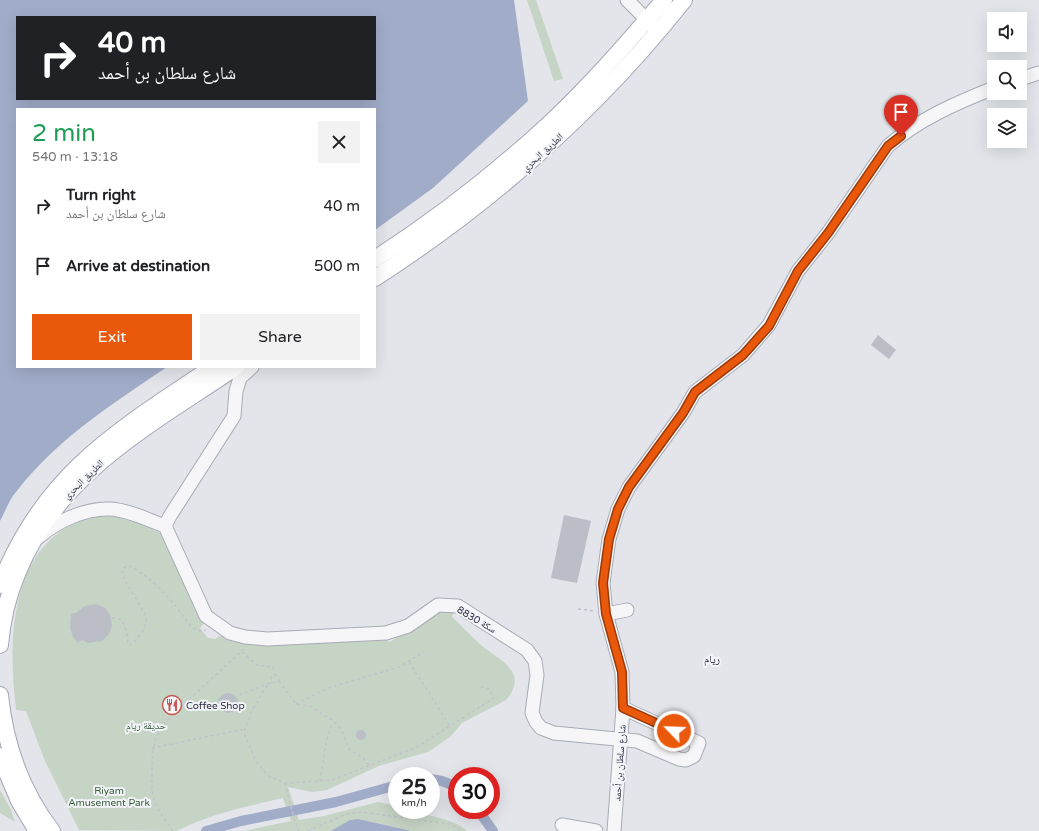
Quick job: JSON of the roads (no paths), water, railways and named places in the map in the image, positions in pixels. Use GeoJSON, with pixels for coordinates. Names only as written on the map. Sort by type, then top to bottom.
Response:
{"type":"FeatureCollection","features":[{"type":"Feature","properties":{"kind":"main road","name":"الطريق البحري"},"geometry":{"type":"LineString","coordinates":[[376,258],[459,200],[516,154],[550,124],[599,75],[664,0]]}},
{"type":"Feature","properties":{"kind":"main road","name":"الطريق البحري"},"geometry":{"type":"LineString","coordinates":[[376,277],[420,249],[468,215],[527,166],[608,89],[659,32],[684,0]]}},
{"type":"Feature","properties":{"kind":"main road","name":"الطريق البحري"},"geometry":{"type":"LineString","coordinates":[[0,585],[14,553],[29,525],[53,492],[70,473],[111,437],[212,368]]}},
{"type":"Feature","properties":{"kind":"main road","name":"الطريق البحري"},"geometry":{"type":"LineString","coordinates":[[0,645],[10,594],[38,531],[62,499],[96,465],[120,446],[235,368]]}},
{"type":"Feature","properties":{"kind":"main road"},"geometry":{"type":"LineString","coordinates":[[0,695],[7,736],[19,774],[37,809],[52,831]]}},
{"type":"Feature","properties":{"kind":"main road"},"geometry":{"type":"LineString","coordinates":[[0,758],[19,801],[37,831]]}},
{"type":"Feature","properties":{"kind":"street"},"geometry":{"type":"LineString","coordinates":[[627,0],[659,32]]}},
{"type":"Feature","properties":{"kind":"street"},"geometry":{"type":"LineString","coordinates":[[1027,77],[1039,73]]}},
{"type":"Feature","properties":{"kind":"street","name":"شارع سلطان بن أحمد"},"geometry":{"type":"LineString","coordinates":[[614,831],[623,708],[622,672],[606,614],[603,583],[609,539],[618,509],[629,487],[683,413],[695,392],[743,355],[769,326],[798,271],[828,233],[888,146],[928,118],[958,102],[987,91]]}},
{"type":"Feature","properties":{"kind":"street"},"geometry":{"type":"LineString","coordinates":[[31,545],[49,528],[70,518],[93,511],[109,509],[124,511],[165,526],[234,416],[236,391],[240,378],[251,368]]}},
{"type":"Feature","properties":{"kind":"street","name":"سكة 8830"},"geometry":{"type":"LineString","coordinates":[[165,526],[206,616],[230,633],[267,639],[386,633],[408,626],[438,605],[458,606],[527,650],[535,662],[537,675],[532,713],[536,722],[541,728],[554,733],[621,738],[637,741],[679,759],[686,760],[694,756],[699,743],[623,708]]}},
{"type":"Feature","properties":{"kind":"street"},"geometry":{"type":"LineString","coordinates":[[606,614],[627,610]]}},
{"type":"Feature","properties":{"kind":"street"},"geometry":{"type":"LineString","coordinates":[[562,825],[596,831]]}},
{"type":"Feature","properties":{"kind":"water"},"geometry":{"type":"Polygon","coordinates":[[[0,0],[514,0],[528,101],[433,188],[376,229],[376,108],[16,108],[16,368],[166,368],[106,409],[67,439],[32,473],[9,502],[0,521],[0,0]]]}},
{"type":"Feature","properties":{"kind":"water"},"geometry":{"type":"Polygon","coordinates":[[[358,819],[411,831],[331,831],[350,820],[358,819]]]}},
{"type":"Feature","properties":{"kind":"waterway"},"geometry":{"type":"LineString","coordinates":[[440,781],[448,783]]}},
{"type":"Feature","properties":{"kind":"waterway"},"geometry":{"type":"LineString","coordinates":[[206,831],[241,821],[336,802],[388,788]]}},
{"type":"Feature","properties":{"kind":"waterway"},"geometry":{"type":"LineString","coordinates":[[484,819],[493,831]]}},
{"type":"Feature","properties":{"kind":"place","name":"Coffee Shop"},"geometry":{"type":"Point","coordinates":[172,705]}},
{"type":"Feature","properties":{"kind":"district","name":"ريام"},"geometry":{"type":"Point","coordinates":[712,659]}},
{"type":"Feature","properties":{"kind":"park label","name":"حديقة ريام"},"geometry":{"type":"Point","coordinates":[146,725]}},
{"type":"Feature","properties":{"kind":"park label","name":"Riyam Amusement Park"},"geometry":{"type":"Point","coordinates":[109,796]}}]}
